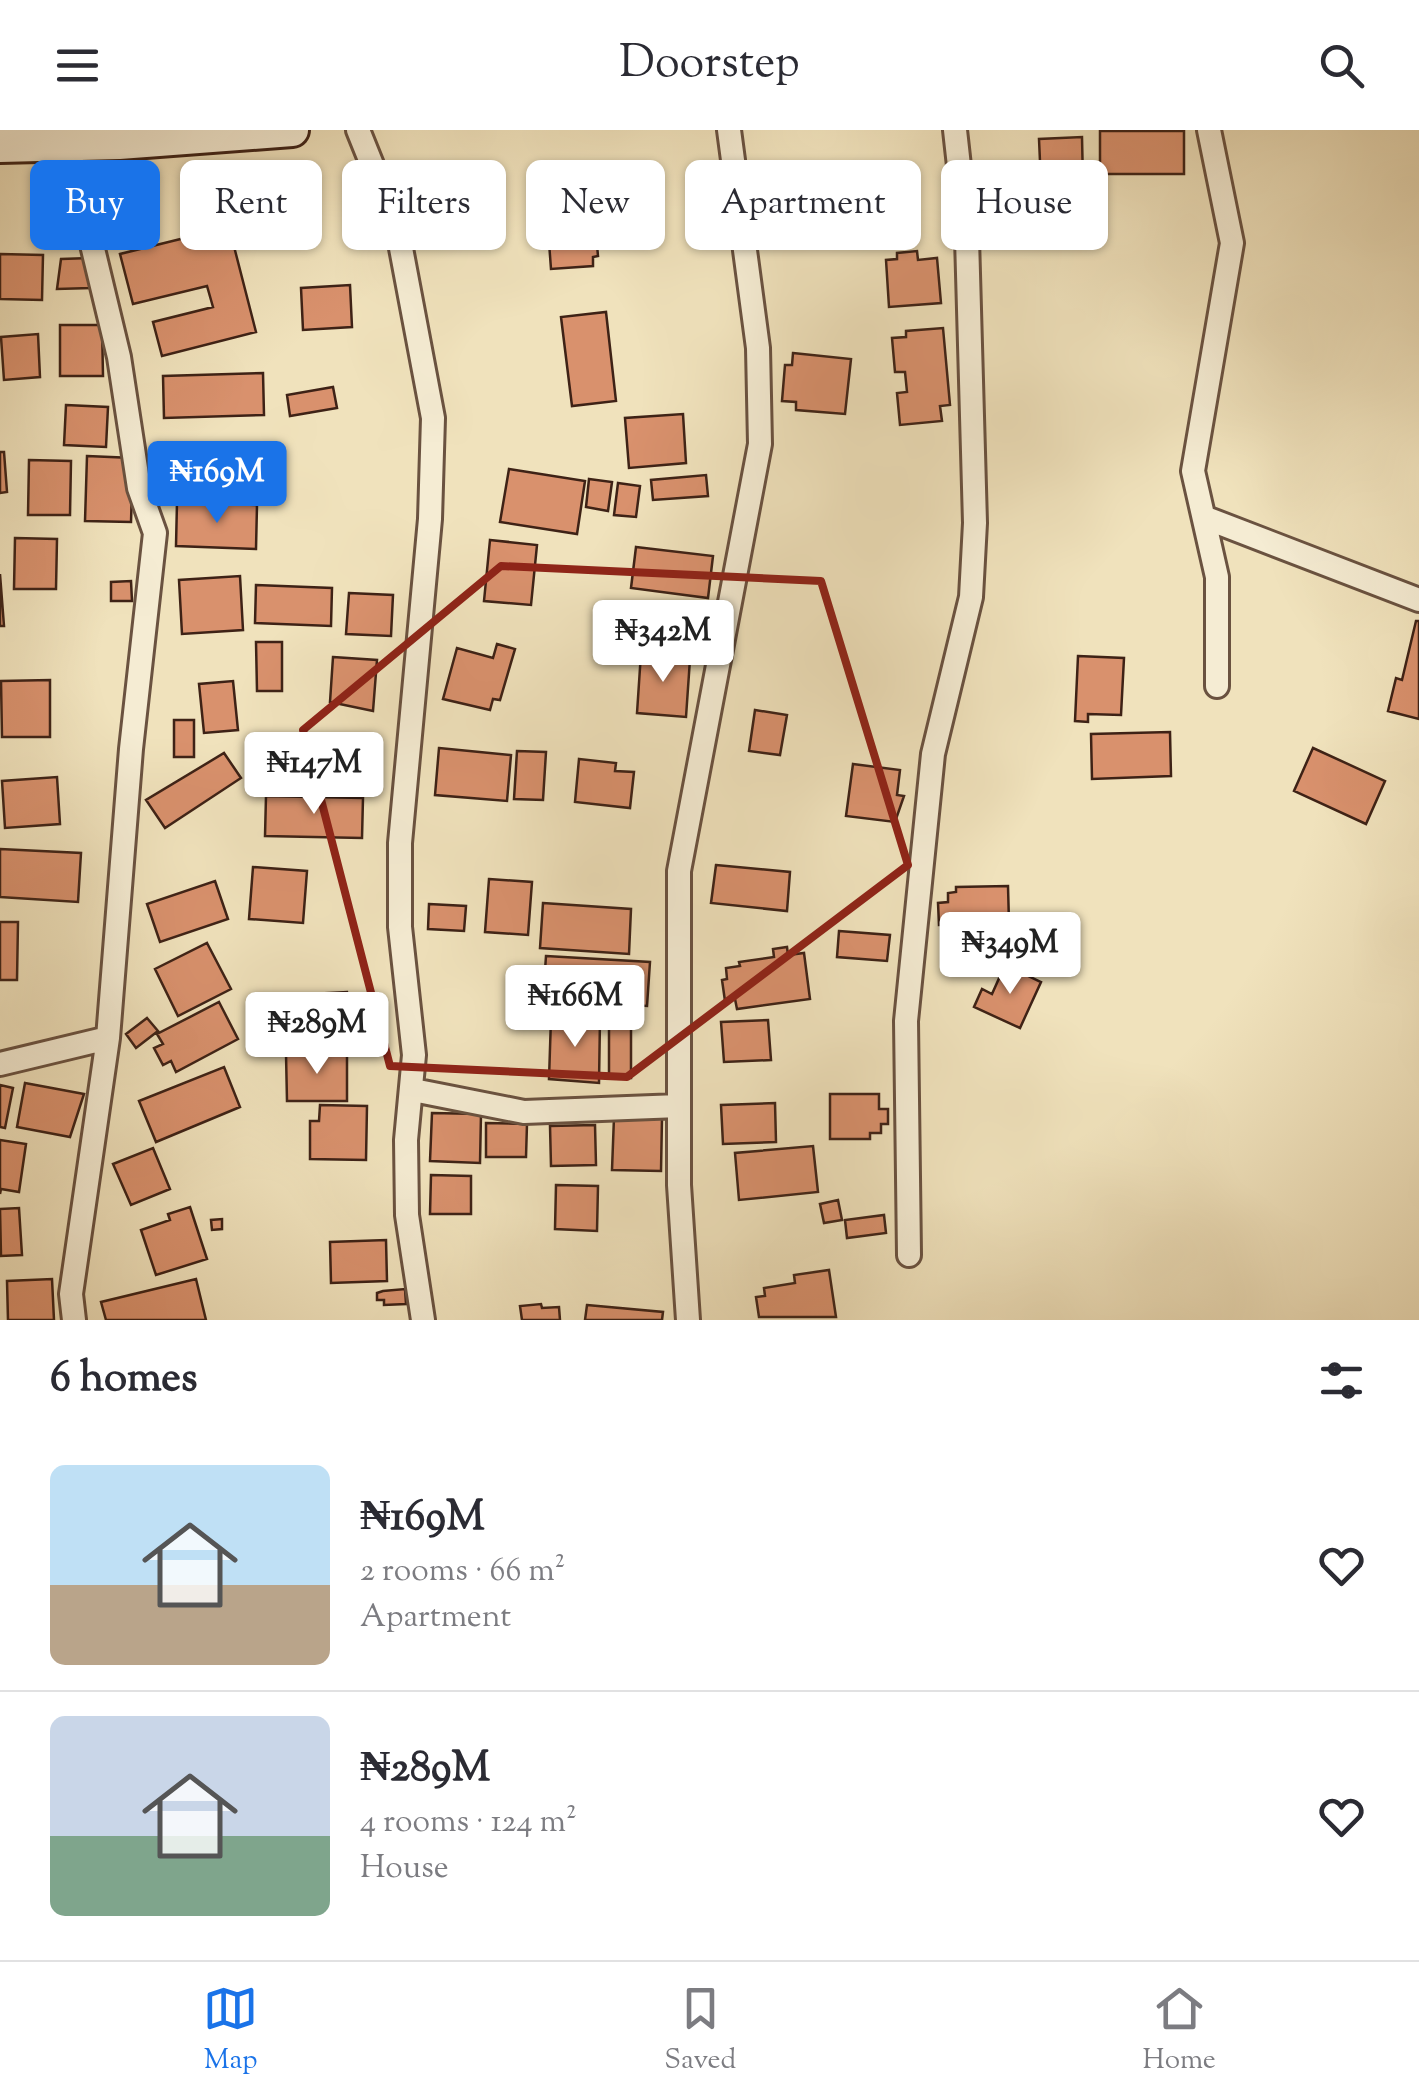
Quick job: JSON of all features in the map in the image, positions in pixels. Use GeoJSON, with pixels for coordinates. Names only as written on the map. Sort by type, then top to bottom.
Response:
{"type":"FeatureCollection","features":[{"type":"Feature","properties":{"kind":"street"},"geometry":{"type":"LineString","coordinates":[[9,140],[68,145],[292,130]]}},
{"type":"Feature","properties":{"kind":"street"},"geometry":{"type":"LineString","coordinates":[[358,130],[397,227],[433,418],[430,519],[400,844],[400,927],[414,1055],[406,1140],[407,1215],[423,1320]]}},
{"type":"Feature","properties":{"kind":"street"},"geometry":{"type":"LineString","coordinates":[[688,1320],[679,1106],[679,871],[760,444],[758,348],[729,130]]}},
{"type":"Feature","properties":{"kind":"street"},"geometry":{"type":"LineString","coordinates":[[910,1255],[906,1022],[932,754],[971,596],[976,523],[967,238],[955,130]]}},
{"type":"Feature","properties":{"kind":"street"},"geometry":{"type":"LineString","coordinates":[[1209,130],[1232,243],[1193,471],[1217,577],[1217,686]]}},
{"type":"Feature","properties":{"kind":"street"},"geometry":{"type":"LineString","coordinates":[[68,145],[119,357],[139,488],[154,533],[131,749],[108,1038],[70,1294],[74,1320]]}},
{"type":"Feature","properties":{"kind":"street"},"geometry":{"type":"LineString","coordinates":[[1206,518],[1419,600]]}},
{"type":"Feature","properties":{"kind":"street"},"geometry":{"type":"LineString","coordinates":[[0,1064],[108,1038]]}},
{"type":"Feature","properties":{"kind":"street"},"geometry":{"type":"LineString","coordinates":[[413,1090],[524,1112],[679,1106]]}},
{"type":"Feature","properties":{"kind":"highlighted area"},"geometry":{"type":"Polygon","coordinates":[[[501,566],[821,581],[908,865],[627,1077],[390,1066],[303,730],[501,566]]]}},
{"type":"Feature","properties":{"kind":"building"},"geometry":{"type":"Polygon","coordinates":[[[1100,131],[1184,131],[1184,174],[1108,174],[1108,160],[1100,160],[1100,131]]]}},
{"type":"Feature","properties":{"kind":"building"},"geometry":{"type":"Polygon","coordinates":[[[1082,137],[1083,160],[1040,160],[1039,139],[1082,137]]]}},
{"type":"Feature","properties":{"kind":"building"},"geometry":{"type":"Polygon","coordinates":[[[180,239],[180,250],[235,250],[256,332],[162,356],[153,322],[213,307],[207,286],[133,304],[120,254],[160,250],[160,244],[180,239]]]}},
{"type":"Feature","properties":{"kind":"building"},"geometry":{"type":"Polygon","coordinates":[[[550,250],[597,250],[593,266],[551,269],[550,250]]]}},
{"type":"Feature","properties":{"kind":"building"},"geometry":{"type":"Polygon","coordinates":[[[917,251],[918,260],[937,258],[941,303],[889,307],[886,260],[897,259],[897,253],[917,251]]]}},
{"type":"Feature","properties":{"kind":"building"},"geometry":{"type":"Polygon","coordinates":[[[0,254],[43,255],[42,300],[0,299],[0,254]]]}},
{"type":"Feature","properties":{"kind":"building"},"geometry":{"type":"Polygon","coordinates":[[[90,258],[91,288],[57,289],[61,259],[90,258]]]}},
{"type":"Feature","properties":{"kind":"building"},"geometry":{"type":"Polygon","coordinates":[[[350,285],[352,327],[303,330],[301,288],[350,285]]]}},
{"type":"Feature","properties":{"kind":"building"},"geometry":{"type":"Polygon","coordinates":[[[606,312],[616,401],[572,406],[561,317],[606,312]]]}},
{"type":"Feature","properties":{"kind":"building"},"geometry":{"type":"Polygon","coordinates":[[[60,325],[102,325],[103,376],[60,376],[60,325]]]}},
{"type":"Feature","properties":{"kind":"building"},"geometry":{"type":"Polygon","coordinates":[[[943,328],[950,405],[940,406],[942,421],[900,425],[897,393],[907,392],[905,372],[895,372],[892,338],[906,337],[906,331],[943,328]]]}},
{"type":"Feature","properties":{"kind":"building"},"geometry":{"type":"Polygon","coordinates":[[[38,334],[40,377],[4,380],[1,337],[38,334]]]}},
{"type":"Feature","properties":{"kind":"building"},"geometry":{"type":"Polygon","coordinates":[[[793,353],[851,359],[845,414],[796,410],[796,402],[782,401],[785,365],[792,365],[793,353]]]}},
{"type":"Feature","properties":{"kind":"building"},"geometry":{"type":"Polygon","coordinates":[[[263,373],[264,415],[164,418],[163,376],[263,373]]]}},
{"type":"Feature","properties":{"kind":"building"},"geometry":{"type":"Polygon","coordinates":[[[333,387],[337,408],[290,416],[287,395],[333,387]]]}},
{"type":"Feature","properties":{"kind":"building"},"geometry":{"type":"Polygon","coordinates":[[[66,405],[108,407],[106,447],[64,445],[66,405]]]}},
{"type":"Feature","properties":{"kind":"building"},"geometry":{"type":"Polygon","coordinates":[[[683,414],[686,463],[629,468],[625,418],[683,414]]]}},
{"type":"Feature","properties":{"kind":"building"},"geometry":{"type":"Polygon","coordinates":[[[0,452],[4,452],[7,492],[0,493],[0,452]]]}},
{"type":"Feature","properties":{"kind":"building"},"geometry":{"type":"Polygon","coordinates":[[[87,456],[133,458],[131,522],[85,521],[87,456]]]}},
{"type":"Feature","properties":{"kind":"building"},"geometry":{"type":"Polygon","coordinates":[[[29,460],[71,461],[70,515],[28,515],[29,460]]]}},
{"type":"Feature","properties":{"kind":"building"},"geometry":{"type":"Polygon","coordinates":[[[509,469],[585,481],[577,534],[500,522],[509,469]]]}},
{"type":"Feature","properties":{"kind":"building"},"geometry":{"type":"Polygon","coordinates":[[[706,475],[708,496],[653,500],[651,480],[706,475]]]}},
{"type":"Feature","properties":{"kind":"building"},"geometry":{"type":"Polygon","coordinates":[[[589,479],[612,482],[608,511],[586,507],[589,479]]]}},
{"type":"Feature","properties":{"kind":"building"},"geometry":{"type":"Polygon","coordinates":[[[618,483],[640,486],[636,517],[614,515],[618,483]]]}},
{"type":"Feature","properties":{"kind":"building"},"geometry":{"type":"Polygon","coordinates":[[[177,502],[257,505],[256,549],[176,546],[177,502]]]}},
{"type":"Feature","properties":{"kind":"building"},"geometry":{"type":"Polygon","coordinates":[[[15,538],[57,539],[56,589],[14,589],[15,538]]]}},
{"type":"Feature","properties":{"kind":"building"},"geometry":{"type":"Polygon","coordinates":[[[490,540],[537,545],[531,605],[484,601],[490,540]]]}},
{"type":"Feature","properties":{"kind":"building"},"geometry":{"type":"Polygon","coordinates":[[[636,547],[713,556],[708,598],[631,588],[636,547]]]}},
{"type":"Feature","properties":{"kind":"building"},"geometry":{"type":"Polygon","coordinates":[[[0,574],[4,626],[0,626],[0,574]]]}},
{"type":"Feature","properties":{"kind":"building"},"geometry":{"type":"Polygon","coordinates":[[[240,576],[243,630],[182,634],[179,580],[240,576]]]}},
{"type":"Feature","properties":{"kind":"building"},"geometry":{"type":"Polygon","coordinates":[[[131,581],[132,601],[111,601],[111,582],[131,581]]]}},
{"type":"Feature","properties":{"kind":"building"},"geometry":{"type":"Polygon","coordinates":[[[256,585],[332,588],[331,626],[255,623],[256,585]]]}},
{"type":"Feature","properties":{"kind":"building"},"geometry":{"type":"Polygon","coordinates":[[[349,593],[393,595],[391,636],[346,634],[349,593]]]}},
{"type":"Feature","properties":{"kind":"building"},"geometry":{"type":"Polygon","coordinates":[[[1416,621],[1419,719],[1388,711],[1396,678],[1402,680],[1416,621]]]}},
{"type":"Feature","properties":{"kind":"building"},"geometry":{"type":"Polygon","coordinates":[[[256,642],[282,642],[282,691],[257,691],[256,642]]]}},
{"type":"Feature","properties":{"kind":"building"},"geometry":{"type":"Polygon","coordinates":[[[497,644],[515,649],[500,700],[493,699],[490,710],[443,699],[457,648],[493,658],[497,644]]]}},
{"type":"Feature","properties":{"kind":"building"},"geometry":{"type":"Polygon","coordinates":[[[641,653],[690,659],[686,717],[637,713],[641,653]]]}},
{"type":"Feature","properties":{"kind":"building"},"geometry":{"type":"Polygon","coordinates":[[[1078,656],[1124,658],[1121,715],[1088,714],[1088,722],[1075,721],[1078,656]]]}},
{"type":"Feature","properties":{"kind":"building"},"geometry":{"type":"Polygon","coordinates":[[[333,657],[377,660],[373,711],[330,702],[333,657]]]}},
{"type":"Feature","properties":{"kind":"building"},"geometry":{"type":"Polygon","coordinates":[[[50,680],[50,737],[2,737],[1,681],[50,680]]]}},
{"type":"Feature","properties":{"kind":"building"},"geometry":{"type":"Polygon","coordinates":[[[233,681],[238,730],[204,733],[199,684],[233,681]]]}},
{"type":"Feature","properties":{"kind":"building"},"geometry":{"type":"Polygon","coordinates":[[[755,710],[787,715],[780,755],[749,751],[755,710]]]}},
{"type":"Feature","properties":{"kind":"building"},"geometry":{"type":"Polygon","coordinates":[[[174,720],[194,720],[194,757],[174,757],[174,720]]]}},
{"type":"Feature","properties":{"kind":"building"},"geometry":{"type":"Polygon","coordinates":[[[1170,732],[1171,776],[1092,779],[1091,734],[1170,732]]]}},
{"type":"Feature","properties":{"kind":"building"},"geometry":{"type":"Polygon","coordinates":[[[324,735],[378,742],[374,770],[320,763],[324,735]]]}},
{"type":"Feature","properties":{"kind":"building"},"geometry":{"type":"Polygon","coordinates":[[[439,748],[511,755],[507,801],[435,795],[439,748]]]}},
{"type":"Feature","properties":{"kind":"building"},"geometry":{"type":"Polygon","coordinates":[[[1313,748],[1385,781],[1366,824],[1294,791],[1313,748]]]}},
{"type":"Feature","properties":{"kind":"building"},"geometry":{"type":"Polygon","coordinates":[[[517,751],[546,752],[543,800],[514,799],[517,751]]]}},
{"type":"Feature","properties":{"kind":"building"},"geometry":{"type":"Polygon","coordinates":[[[224,753],[241,778],[165,828],[146,800],[224,753]]]}},
{"type":"Feature","properties":{"kind":"building"},"geometry":{"type":"Polygon","coordinates":[[[579,759],[616,763],[615,771],[634,772],[630,808],[575,802],[579,759]]]}},
{"type":"Feature","properties":{"kind":"building"},"geometry":{"type":"Polygon","coordinates":[[[853,764],[900,770],[897,795],[904,796],[895,822],[846,816],[853,764]]]}},
{"type":"Feature","properties":{"kind":"building"},"geometry":{"type":"Polygon","coordinates":[[[57,777],[60,824],[5,828],[2,781],[57,777]]]}},
{"type":"Feature","properties":{"kind":"building"},"geometry":{"type":"Polygon","coordinates":[[[266,796],[363,798],[362,838],[265,836],[266,796]]]}},
{"type":"Feature","properties":{"kind":"building"},"geometry":{"type":"Polygon","coordinates":[[[0,849],[81,853],[78,902],[0,897],[0,849]]]}},
{"type":"Feature","properties":{"kind":"building"},"geometry":{"type":"Polygon","coordinates":[[[716,865],[790,872],[787,911],[711,903],[716,865]]]}},
{"type":"Feature","properties":{"kind":"building"},"geometry":{"type":"Polygon","coordinates":[[[253,867],[307,871],[303,923],[249,919],[253,867]]]}},
{"type":"Feature","properties":{"kind":"building"},"geometry":{"type":"Polygon","coordinates":[[[489,879],[532,882],[528,935],[485,932],[489,879]]]}},
{"type":"Feature","properties":{"kind":"building"},"geometry":{"type":"Polygon","coordinates":[[[215,881],[228,919],[160,942],[147,904],[215,881]]]}},
{"type":"Feature","properties":{"kind":"building"},"geometry":{"type":"Polygon","coordinates":[[[1008,886],[1009,923],[939,925],[938,903],[948,902],[948,893],[956,892],[956,887],[1008,886]]]}},
{"type":"Feature","properties":{"kind":"building"},"geometry":{"type":"Polygon","coordinates":[[[543,903],[631,909],[629,954],[540,948],[543,903]]]}},
{"type":"Feature","properties":{"kind":"building"},"geometry":{"type":"Polygon","coordinates":[[[429,904],[466,906],[464,931],[428,929],[429,904]]]}},
{"type":"Feature","properties":{"kind":"building"},"geometry":{"type":"Polygon","coordinates":[[[0,922],[18,922],[17,980],[0,980],[0,922]]]}},
{"type":"Feature","properties":{"kind":"building"},"geometry":{"type":"Polygon","coordinates":[[[839,931],[890,935],[887,961],[837,957],[839,931]]]}},
{"type":"Feature","properties":{"kind":"building"},"geometry":{"type":"Polygon","coordinates":[[[207,943],[231,989],[178,1016],[155,969],[207,943]]]}},
{"type":"Feature","properties":{"kind":"building"},"geometry":{"type":"Polygon","coordinates":[[[787,947],[788,955],[804,953],[810,999],[737,1009],[735,999],[725,1001],[722,980],[727,979],[726,968],[774,957],[773,949],[787,947]]]}},
{"type":"Feature","properties":{"kind":"building"},"geometry":{"type":"Polygon","coordinates":[[[546,956],[650,962],[647,1006],[543,999],[546,956]]]}},
{"type":"Feature","properties":{"kind":"building"},"geometry":{"type":"Polygon","coordinates":[[[1005,965],[1041,982],[1020,1028],[974,1007],[982,989],[992,994],[1005,965]]]}},
{"type":"Feature","properties":{"kind":"building"},"geometry":{"type":"Polygon","coordinates":[[[347,992],[353,1023],[347,1024],[347,1039],[256,1044],[254,997],[347,992]]]}},
{"type":"Feature","properties":{"kind":"building"},"geometry":{"type":"Polygon","coordinates":[[[219,1002],[238,1039],[176,1072],[171,1061],[163,1065],[154,1048],[163,1044],[157,1034],[219,1002]]]}},
{"type":"Feature","properties":{"kind":"building"},"geometry":{"type":"Polygon","coordinates":[[[147,1018],[158,1031],[136,1048],[126,1034],[147,1018]]]}},
{"type":"Feature","properties":{"kind":"building"},"geometry":{"type":"Polygon","coordinates":[[[551,1018],[600,1019],[599,1083],[549,1079],[551,1018]]]}},
{"type":"Feature","properties":{"kind":"building"},"geometry":{"type":"Polygon","coordinates":[[[768,1020],[771,1060],[724,1062],[721,1022],[768,1020]]]}},
{"type":"Feature","properties":{"kind":"building"},"geometry":{"type":"Polygon","coordinates":[[[609,1024],[631,1025],[631,1078],[609,1078],[609,1024]]]}},
{"type":"Feature","properties":{"kind":"building"},"geometry":{"type":"Polygon","coordinates":[[[286,1054],[347,1054],[347,1101],[287,1101],[286,1054]]]}},
{"type":"Feature","properties":{"kind":"building"},"geometry":{"type":"Polygon","coordinates":[[[224,1067],[240,1107],[156,1142],[139,1101],[224,1067]]]}},
{"type":"Feature","properties":{"kind":"building"},"geometry":{"type":"Polygon","coordinates":[[[25,1083],[84,1094],[70,1137],[17,1127],[25,1083]]]}},
{"type":"Feature","properties":{"kind":"building"},"geometry":{"type":"Polygon","coordinates":[[[0,1085],[13,1088],[5,1128],[0,1127],[0,1085]]]}},
{"type":"Feature","properties":{"kind":"building"},"geometry":{"type":"Polygon","coordinates":[[[830,1094],[879,1094],[879,1109],[888,1109],[888,1124],[881,1124],[881,1133],[870,1133],[870,1139],[830,1139],[830,1094]]]}},
{"type":"Feature","properties":{"kind":"building"},"geometry":{"type":"Polygon","coordinates":[[[775,1103],[776,1142],[723,1144],[721,1105],[775,1103]]]}},
{"type":"Feature","properties":{"kind":"building"},"geometry":{"type":"Polygon","coordinates":[[[320,1105],[367,1106],[366,1160],[310,1159],[310,1121],[319,1121],[320,1105]]]}},
{"type":"Feature","properties":{"kind":"building"},"geometry":{"type":"Polygon","coordinates":[[[432,1113],[481,1114],[480,1163],[430,1161],[432,1113]]]}},
{"type":"Feature","properties":{"kind":"building"},"geometry":{"type":"Polygon","coordinates":[[[614,1117],[662,1118],[661,1171],[612,1170],[614,1117]]]}},
{"type":"Feature","properties":{"kind":"building"},"geometry":{"type":"Polygon","coordinates":[[[486,1123],[527,1124],[526,1157],[486,1157],[486,1123]]]}},
{"type":"Feature","properties":{"kind":"building"},"geometry":{"type":"Polygon","coordinates":[[[595,1125],[596,1165],[551,1166],[550,1126],[595,1125]]]}},
{"type":"Feature","properties":{"kind":"building"},"geometry":{"type":"Polygon","coordinates":[[[0,1140],[26,1144],[19,1192],[1,1189],[0,1194],[0,1140]]]}},
{"type":"Feature","properties":{"kind":"building"},"geometry":{"type":"Polygon","coordinates":[[[813,1146],[818,1192],[739,1200],[735,1153],[813,1146]]]}},
{"type":"Feature","properties":{"kind":"building"},"geometry":{"type":"Polygon","coordinates":[[[153,1148],[170,1189],[131,1205],[113,1164],[153,1148]]]}},
{"type":"Feature","properties":{"kind":"building"},"geometry":{"type":"Polygon","coordinates":[[[431,1175],[471,1176],[471,1214],[430,1214],[431,1175]]]}},
{"type":"Feature","properties":{"kind":"building"},"geometry":{"type":"Polygon","coordinates":[[[556,1185],[598,1186],[597,1231],[555,1229],[556,1185]]]}},
{"type":"Feature","properties":{"kind":"building"},"geometry":{"type":"Polygon","coordinates":[[[838,1200],[842,1220],[824,1223],[820,1204],[838,1200]]]}},
{"type":"Feature","properties":{"kind":"building"},"geometry":{"type":"Polygon","coordinates":[[[190,1207],[207,1259],[156,1275],[141,1230],[170,1220],[168,1214],[190,1207]]]}},
{"type":"Feature","properties":{"kind":"building"},"geometry":{"type":"Polygon","coordinates":[[[19,1208],[22,1255],[1,1256],[0,1209],[19,1208]]]}},
{"type":"Feature","properties":{"kind":"building"},"geometry":{"type":"Polygon","coordinates":[[[884,1215],[886,1233],[847,1238],[845,1220],[884,1215]]]}},
{"type":"Feature","properties":{"kind":"building"},"geometry":{"type":"Polygon","coordinates":[[[222,1219],[222,1229],[212,1230],[211,1220],[222,1219]]]}},
{"type":"Feature","properties":{"kind":"building"},"geometry":{"type":"Polygon","coordinates":[[[386,1240],[387,1281],[331,1283],[330,1242],[386,1240]]]}},
{"type":"Feature","properties":{"kind":"building"},"geometry":{"type":"Polygon","coordinates":[[[829,1270],[836,1317],[759,1317],[756,1297],[765,1296],[764,1288],[795,1283],[794,1275],[829,1270]]]}},
{"type":"Feature","properties":{"kind":"building"},"geometry":{"type":"Polygon","coordinates":[[[52,1279],[54,1320],[8,1320],[7,1281],[52,1279]]]}},
{"type":"Feature","properties":{"kind":"building"},"geometry":{"type":"Polygon","coordinates":[[[196,1279],[206,1320],[106,1320],[101,1302],[196,1279]]]}},
{"type":"Feature","properties":{"kind":"building"},"geometry":{"type":"Polygon","coordinates":[[[405,1289],[406,1304],[384,1305],[384,1300],[377,1300],[377,1293],[405,1289]]]}},
{"type":"Feature","properties":{"kind":"building"},"geometry":{"type":"Polygon","coordinates":[[[541,1304],[542,1308],[559,1307],[560,1320],[522,1320],[520,1306],[541,1304]]]}},
{"type":"Feature","properties":{"kind":"building"},"geometry":{"type":"Polygon","coordinates":[[[587,1305],[663,1312],[662,1320],[585,1320],[587,1305]]]}}]}
